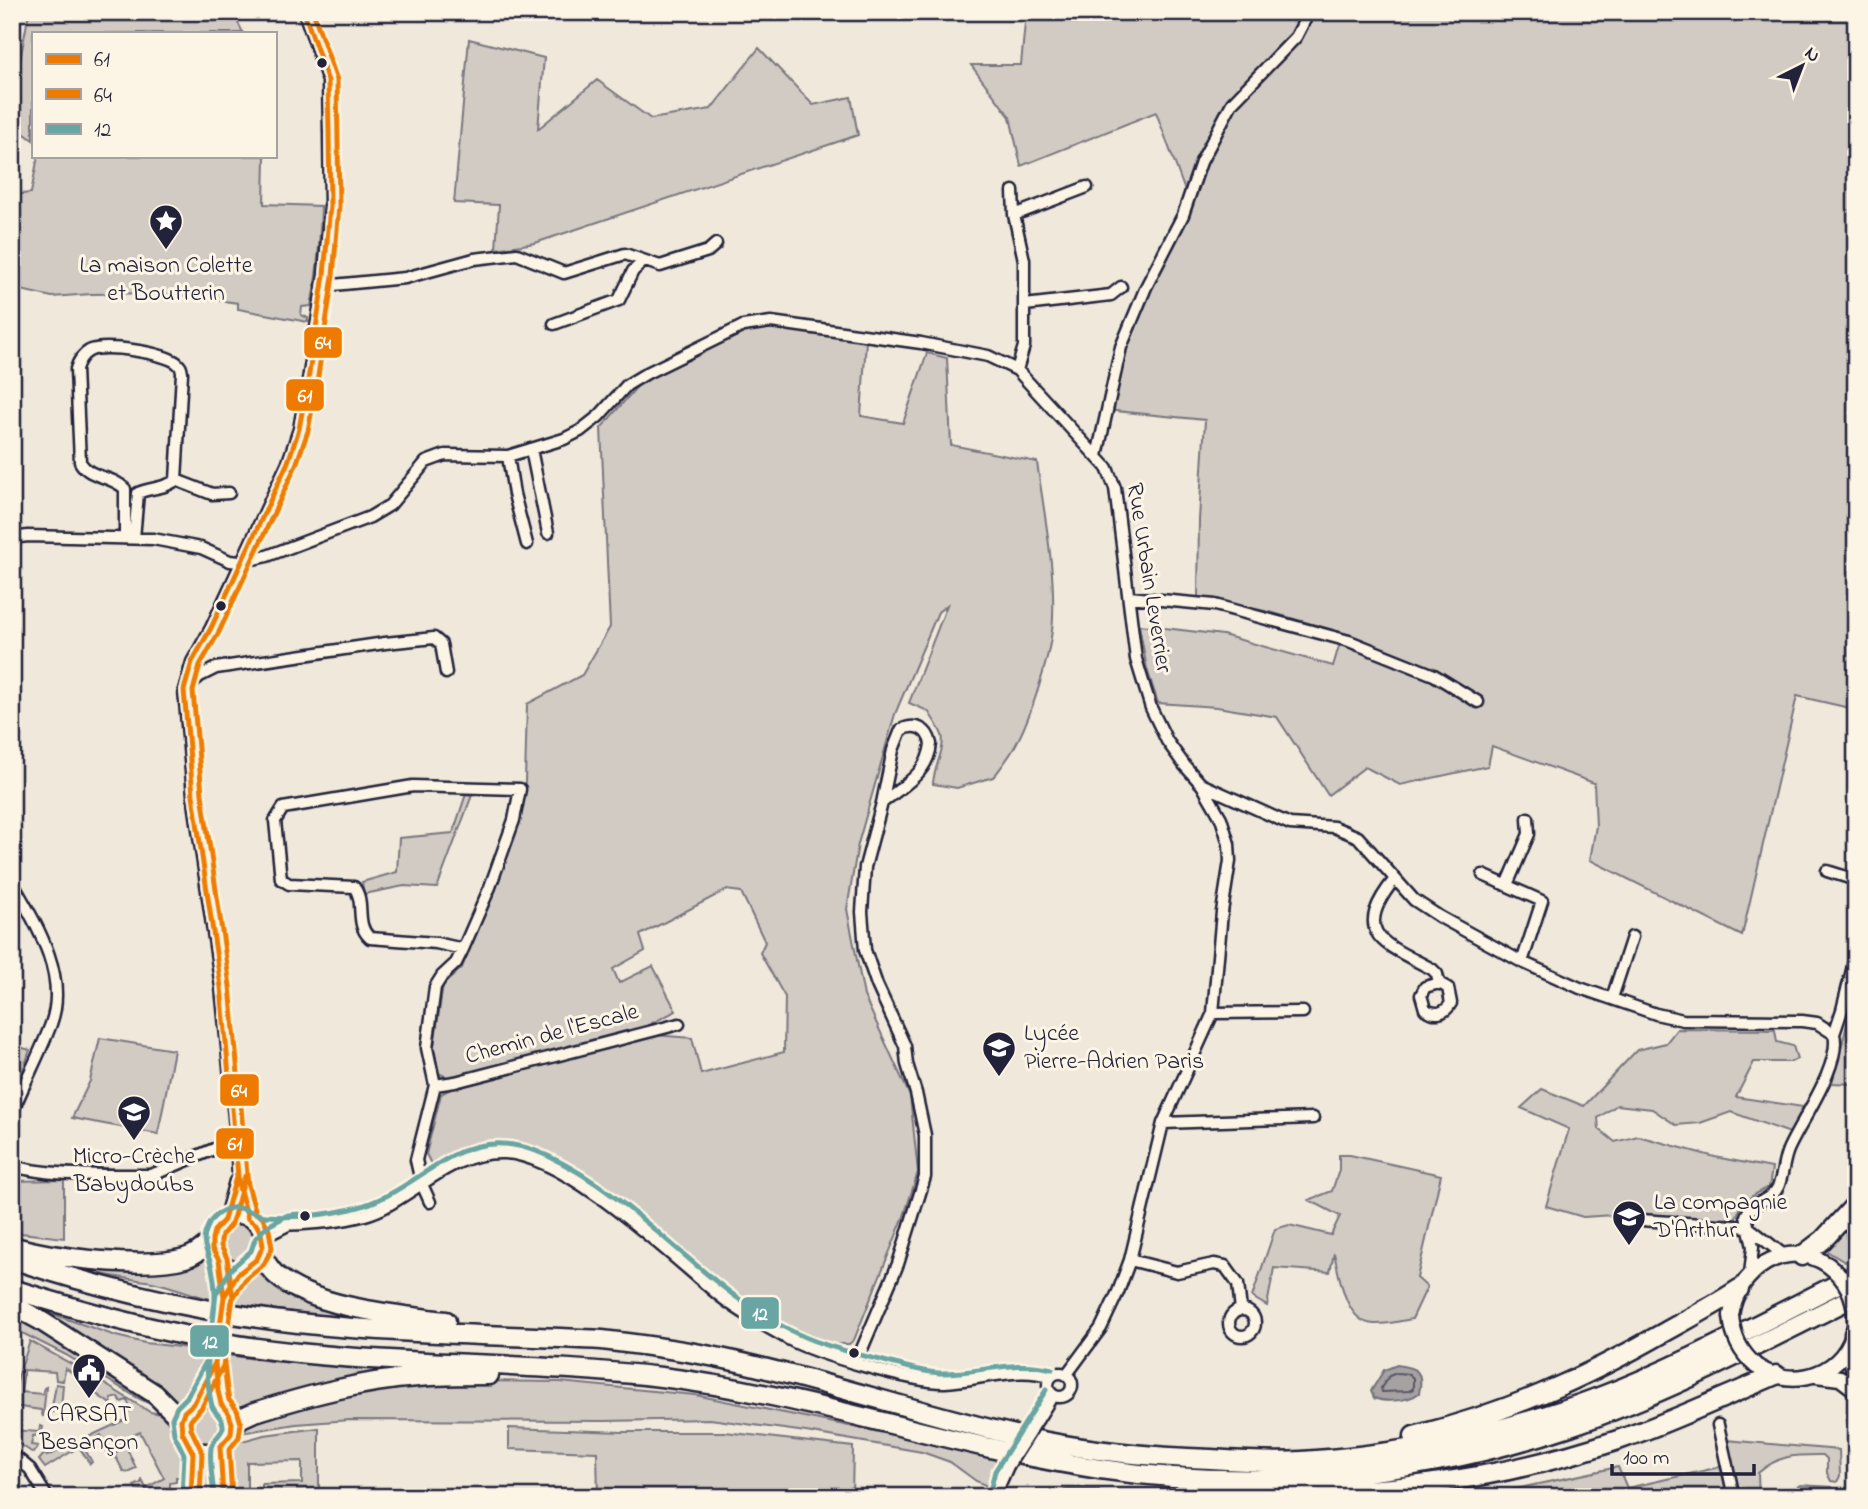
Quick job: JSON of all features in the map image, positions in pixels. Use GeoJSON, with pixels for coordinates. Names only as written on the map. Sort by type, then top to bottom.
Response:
{"type":"FeatureCollection","features":[{"type":"Feature","properties":{"kind":"highway"},"geometry":{"type":"LineString","coordinates":[[1794,1256],[1823,1240],[1856,1204]]}},
{"type":"Feature","properties":{"kind":"highway"},"geometry":{"type":"LineString","coordinates":[[12,1247],[58,1256],[157,1262],[193,1255],[212,1240]]}},
{"type":"Feature","properties":{"kind":"highway"},"geometry":{"type":"LineString","coordinates":[[262,1248],[271,1270],[278,1277],[295,1287],[330,1300],[394,1315],[549,1337]]}},
{"type":"Feature","properties":{"kind":"highway"},"geometry":{"type":"LineString","coordinates":[[12,1259],[92,1284],[197,1308],[362,1328],[549,1337],[643,1345],[726,1359],[996,1430],[1107,1452],[1266,1462],[1302,1461],[1412,1447],[1465,1438],[1531,1420],[1602,1396],[1670,1367],[1856,1275]]}},
{"type":"Feature","properties":{"kind":"highway"},"geometry":{"type":"LineString","coordinates":[[12,1289],[140,1326],[271,1350],[358,1358],[595,1370],[720,1386],[1031,1456],[1101,1469],[1231,1479],[1326,1476],[1400,1468],[1479,1452],[1573,1425],[1632,1402],[1856,1296]]}},
{"type":"Feature","properties":{"kind":"highway"},"geometry":{"type":"LineString","coordinates":[[1266,1462],[1416,1436],[1521,1404],[1619,1358],[1739,1289]]}},
{"type":"Feature","properties":{"kind":"highway"},"geometry":{"type":"LineString","coordinates":[[12,1305],[155,1394],[181,1420]]}},
{"type":"Feature","properties":{"kind":"highway"},"geometry":{"type":"LineString","coordinates":[[232,1427],[252,1413],[321,1392],[358,1385],[416,1377],[595,1370]]}},
{"type":"Feature","properties":{"kind":"highway"},"geometry":{"type":"LineString","coordinates":[[1143,1474],[1206,1488],[1265,1492],[1337,1492],[1448,1481],[1508,1471],[1616,1441],[1776,1375]]}},
{"type":"Feature","properties":{"kind":"street"},"geometry":{"type":"LineString","coordinates":[[262,1248],[261,1233],[252,1222],[240,1195],[237,1174],[237,1148],[221,987],[193,795],[184,690],[192,662],[211,628],[288,462],[299,429],[323,286],[330,206],[328,81],[304,12]]}},
{"type":"Feature","properties":{"kind":"street"},"geometry":{"type":"LineString","coordinates":[[1097,456],[1121,347],[1146,287],[1183,215],[1201,162],[1233,103],[1296,37],[1309,12]]}},
{"type":"Feature","properties":{"kind":"street"},"geometry":{"type":"LineString","coordinates":[[1014,215],[1087,187]]}},
{"type":"Feature","properties":{"kind":"street"},"geometry":{"type":"LineString","coordinates":[[1013,191],[1014,215],[1024,260],[1024,346],[1017,370]]}},
{"type":"Feature","properties":{"kind":"street"},"geometry":{"type":"LineString","coordinates":[[323,286],[405,278],[474,259],[517,254],[564,273],[625,254],[660,267],[708,250],[716,244]]}},
{"type":"Feature","properties":{"kind":"street"},"geometry":{"type":"LineString","coordinates":[[554,324],[619,300],[633,271],[644,261]]}},
{"type":"Feature","properties":{"kind":"street"},"geometry":{"type":"LineString","coordinates":[[1025,305],[1111,295],[1121,287]]}},
{"type":"Feature","properties":{"kind":"street","name":"Rue Urbain Leverrier"},"geometry":{"type":"LineString","coordinates":[[240,562],[267,556],[370,517],[390,505],[426,462],[445,455],[508,456],[565,439],[599,416],[627,385],[743,326],[771,322],[921,343],[988,356],[1017,370],[1107,468],[1115,488],[1136,659],[1151,708],[1167,741],[1201,784],[1290,824],[1334,827],[1358,837],[1414,900],[1522,962],[1580,988],[1683,1020],[1802,1021],[1817,1023],[1834,1034]]}},
{"type":"Feature","properties":{"kind":"street"},"geometry":{"type":"LineString","coordinates":[[130,538],[125,489],[116,481],[90,473],[80,462],[76,369],[80,359],[90,350],[117,348],[170,359],[180,366],[182,373],[176,480]]}},
{"type":"Feature","properties":{"kind":"street"},"geometry":{"type":"LineString","coordinates":[[531,449],[548,533]]}},
{"type":"Feature","properties":{"kind":"street"},"geometry":{"type":"LineString","coordinates":[[508,456],[514,494],[527,544]]}},
{"type":"Feature","properties":{"kind":"street"},"geometry":{"type":"LineString","coordinates":[[130,538],[138,493],[149,488],[166,486],[176,480]]}},
{"type":"Feature","properties":{"kind":"street"},"geometry":{"type":"LineString","coordinates":[[176,480],[212,494],[229,492]]}},
{"type":"Feature","properties":{"kind":"street"},"geometry":{"type":"LineString","coordinates":[[12,538],[130,538],[201,548],[230,561],[240,562]]}},
{"type":"Feature","properties":{"kind":"street"},"geometry":{"type":"LineString","coordinates":[[1129,597],[1215,605],[1349,640],[1434,675],[1478,702]]}},
{"type":"Feature","properties":{"kind":"street"},"geometry":{"type":"LineString","coordinates":[[184,690],[200,676],[216,668],[434,638],[441,644],[446,673]]}},
{"type":"Feature","properties":{"kind":"street"},"geometry":{"type":"LineString","coordinates":[[856,1363],[898,1264],[925,1177],[926,1156],[919,1103],[907,1063],[905,1046],[877,985],[865,950],[862,912],[865,867],[893,750],[899,733],[908,726],[919,727],[926,731],[932,744],[924,769],[882,803]]}},
{"type":"Feature","properties":{"kind":"street"},"geometry":{"type":"LineString","coordinates":[[1067,1374],[1101,1328],[1130,1260],[1163,1123],[1213,1013],[1222,912],[1230,861],[1229,844],[1220,818],[1201,784]]}},
{"type":"Feature","properties":{"kind":"street"},"geometry":{"type":"LineString","coordinates":[[430,1202],[421,1182],[416,1160],[435,1085],[427,1048],[435,987],[456,963],[463,949],[490,887],[514,820],[520,789],[413,786],[284,808],[279,813],[275,821],[281,879],[289,884],[354,887],[361,907],[360,924],[370,938],[436,943],[463,949]]}},
{"type":"Feature","properties":{"kind":"street"},"geometry":{"type":"LineString","coordinates":[[1507,885],[1529,834],[1528,818]]}},
{"type":"Feature","properties":{"kind":"street"},"geometry":{"type":"LineString","coordinates":[[1826,871],[1856,880]]}},
{"type":"Feature","properties":{"kind":"street"},"geometry":{"type":"LineString","coordinates":[[1483,875],[1542,901],[1522,962]]}},
{"type":"Feature","properties":{"kind":"street"},"geometry":{"type":"LineString","coordinates":[[1394,880],[1381,896],[1373,915],[1377,935],[1387,945],[1432,969],[1437,974],[1439,983]]}},
{"type":"Feature","properties":{"kind":"street"},"geometry":{"type":"LineString","coordinates":[[12,882],[47,947],[55,1002],[52,1021],[12,1113]]}},
{"type":"Feature","properties":{"kind":"street"},"geometry":{"type":"LineString","coordinates":[[1612,998],[1632,937]]}},
{"type":"Feature","properties":{"kind":"street"},"geometry":{"type":"LineString","coordinates":[[1750,1274],[1753,1247],[1748,1227],[1748,1211],[1777,1189],[1789,1148],[1822,1088],[1856,954]]}},
{"type":"Feature","properties":{"kind":"street"},"geometry":{"type":"LineString","coordinates":[[1213,1013],[1303,1012]]}},
{"type":"Feature","properties":{"kind":"street","name":"Chemin de l'Escale"},"geometry":{"type":"LineString","coordinates":[[435,1085],[679,1024]]}},
{"type":"Feature","properties":{"kind":"street"},"geometry":{"type":"LineString","coordinates":[[1163,1123],[1313,1118]]}},
{"type":"Feature","properties":{"kind":"street"},"geometry":{"type":"LineString","coordinates":[[12,1164],[26,1169],[65,1173],[150,1175],[214,1149],[237,1148]]}},
{"type":"Feature","properties":{"kind":"street"},"geometry":{"type":"LineString","coordinates":[[224,1220],[236,1216],[252,1222],[346,1220],[368,1214],[393,1202],[421,1182],[462,1160],[504,1153],[536,1158],[579,1184],[638,1226],[723,1299],[792,1341],[856,1363],[942,1382],[979,1380],[1021,1372],[1050,1377],[1059,1372],[1067,1374],[1072,1384],[1070,1391],[1065,1396],[1053,1395],[1048,1389],[1050,1377]]}},
{"type":"Feature","properties":{"kind":"street"},"geometry":{"type":"LineString","coordinates":[[191,1446],[206,1451],[220,1447],[228,1440],[232,1427],[229,1414],[221,1404],[215,1363],[224,1297],[219,1260],[212,1249],[212,1240],[214,1231],[224,1220],[237,1174]]}},
{"type":"Feature","properties":{"kind":"street"},"geometry":{"type":"LineString","coordinates":[[1625,1219],[1748,1227],[1794,1256]]}},
{"type":"Feature","properties":{"kind":"street"},"geometry":{"type":"LineString","coordinates":[[219,1260],[231,1267],[244,1267],[254,1262],[272,1233],[291,1223]]}},
{"type":"Feature","properties":{"kind":"street"},"geometry":{"type":"LineString","coordinates":[[1856,1373],[1849,1356],[1854,1333],[1854,1302],[1847,1284],[1828,1265],[1815,1258],[1794,1256],[1763,1263],[1750,1274],[1739,1289],[1731,1316],[1734,1334],[1740,1347],[1756,1366],[1776,1375],[1840,1378],[1856,1390]]}},
{"type":"Feature","properties":{"kind":"street"},"geometry":{"type":"LineString","coordinates":[[1130,1260],[1177,1272],[1214,1264],[1225,1266],[1238,1284],[1241,1311]]}},
{"type":"Feature","properties":{"kind":"street"},"geometry":{"type":"LineString","coordinates":[[224,1297],[244,1267]]}},
{"type":"Feature","properties":{"kind":"street"},"geometry":{"type":"LineString","coordinates":[[1816,1375],[1840,1357],[1854,1333]]}},
{"type":"Feature","properties":{"kind":"street"},"geometry":{"type":"LineString","coordinates":[[191,1497],[194,1460],[191,1446],[183,1436],[181,1420],[184,1412],[194,1403],[215,1363]]}},
{"type":"Feature","properties":{"kind":"street"},"geometry":{"type":"LineString","coordinates":[[997,1495],[1008,1466],[1053,1395]]}},
{"type":"Feature","properties":{"kind":"street"},"geometry":{"type":"LineString","coordinates":[[194,1403],[205,1399],[221,1404]]}},
{"type":"Feature","properties":{"kind":"street"},"geometry":{"type":"LineString","coordinates":[[1718,1425],[1734,1497]]}},
{"type":"Feature","properties":{"kind":"street"},"geometry":{"type":"LineString","coordinates":[[220,1447],[223,1497]]}},
{"type":"Feature","properties":{"kind":"street"},"geometry":{"type":"LineString","coordinates":[[12,1454],[30,1469],[47,1497]]}},
{"type":"Feature","properties":{"kind":"street"},"geometry":{"type":"LineString","coordinates":[[1066,1497],[1096,1497]]}},
{"type":"Feature","properties":{"kind":"shaded area"},"geometry":{"type":"Polygon","coordinates":[[[29,12],[233,12],[243,32],[32,32],[32,139],[13,125],[14,93],[29,12]]]}},
{"type":"Feature","properties":{"kind":"shaded area"},"geometry":{"type":"Polygon","coordinates":[[[1026,12],[1856,12],[1856,701],[1854,709],[1797,696],[1742,936],[1590,860],[1596,826],[1594,783],[1492,746],[1488,766],[1400,785],[1365,767],[1328,795],[1277,717],[1217,707],[1158,703],[1147,669],[1139,625],[1223,635],[1333,666],[1343,633],[1270,612],[1198,597],[1205,420],[1106,410],[1115,351],[1135,299],[1182,209],[1185,191],[1156,112],[1021,166],[1010,117],[971,65],[1021,65],[1026,12]]]}},
{"type":"Feature","properties":{"kind":"shaded area"},"geometry":{"type":"Polygon","coordinates":[[[469,39],[544,58],[538,129],[597,80],[651,119],[711,109],[759,48],[813,105],[851,97],[858,135],[535,243],[496,249],[499,205],[454,203],[469,39]]]}},
{"type":"Feature","properties":{"kind":"shaded area","name":"La maison Colette et Boutterin"},"geometry":{"type":"Polygon","coordinates":[[[38,158],[265,158],[264,204],[321,206],[311,306],[302,307],[301,315],[308,318],[308,322],[238,309],[238,303],[162,293],[52,297],[12,288],[12,195],[31,193],[38,158]]]}},
{"type":"Feature","properties":{"kind":"shaded area"},"geometry":{"type":"Polygon","coordinates":[[[774,328],[866,341],[861,416],[903,423],[927,353],[947,358],[951,445],[1037,462],[1052,579],[1053,618],[1049,648],[1040,684],[1021,735],[993,777],[957,788],[933,784],[942,735],[928,711],[909,703],[947,605],[938,612],[895,714],[858,844],[847,909],[864,996],[910,1096],[918,1172],[904,1216],[854,1340],[849,1344],[835,1344],[797,1332],[727,1294],[642,1221],[597,1187],[542,1152],[488,1141],[431,1164],[426,1154],[441,1094],[456,1086],[654,1035],[692,1038],[701,1074],[784,1052],[785,997],[760,953],[765,942],[741,892],[726,890],[640,935],[645,951],[613,969],[619,983],[653,966],[676,1011],[652,1023],[652,1027],[452,1079],[438,1073],[434,1046],[443,985],[462,968],[516,827],[525,782],[527,704],[582,675],[610,627],[601,428],[640,383],[744,332],[774,328]]]}},
{"type":"Feature","properties":{"kind":"shaded area"},"geometry":{"type":"Polygon","coordinates":[[[466,794],[472,795],[437,888],[404,886],[364,894],[362,882],[397,872],[399,838],[453,833],[466,794]]]}},
{"type":"Feature","properties":{"kind":"shaded area"},"geometry":{"type":"Polygon","coordinates":[[[1856,990],[1856,1084],[1832,1083],[1856,990]]]}},
{"type":"Feature","properties":{"kind":"shaded area"},"geometry":{"type":"Polygon","coordinates":[[[1677,1029],[1775,1030],[1777,1042],[1793,1046],[1797,1059],[1791,1062],[1754,1062],[1736,1097],[1803,1107],[1790,1133],[1731,1112],[1700,1123],[1676,1125],[1652,1109],[1617,1105],[1598,1118],[1599,1129],[1615,1142],[1638,1136],[1715,1157],[1772,1168],[1769,1187],[1745,1202],[1736,1218],[1629,1214],[1583,1217],[1546,1206],[1569,1129],[1521,1108],[1542,1089],[1584,1106],[1637,1050],[1666,1043],[1677,1029]]]}},
{"type":"Feature","properties":{"kind":"shaded area"},"geometry":{"type":"Polygon","coordinates":[[[100,1038],[174,1050],[158,1134],[72,1118],[90,1081],[100,1038]]]}},
{"type":"Feature","properties":{"kind":"shaded area"},"geometry":{"type":"Polygon","coordinates":[[[12,1045],[30,1050],[12,1101],[12,1045]]]}},
{"type":"Feature","properties":{"kind":"shaded area"},"geometry":{"type":"Polygon","coordinates":[[[1339,1155],[1350,1155],[1441,1175],[1417,1278],[1427,1287],[1412,1319],[1374,1324],[1364,1322],[1350,1307],[1345,1296],[1334,1253],[1330,1272],[1274,1268],[1267,1306],[1252,1297],[1275,1229],[1289,1225],[1331,1235],[1340,1216],[1309,1200],[1332,1191],[1339,1170],[1339,1155]]]}},
{"type":"Feature","properties":{"kind":"shaded area"},"geometry":{"type":"Polygon","coordinates":[[[64,1180],[64,1238],[12,1232],[12,1181],[64,1180]]]}},
{"type":"Feature","properties":{"kind":"shaded area"},"geometry":{"type":"Polygon","coordinates":[[[1856,1212],[1856,1255],[1845,1262],[1825,1250],[1856,1212]]]}},
{"type":"Feature","properties":{"kind":"shaded area"},"geometry":{"type":"Polygon","coordinates":[[[237,1223],[250,1229],[256,1242],[250,1255],[237,1261],[224,1255],[218,1242],[224,1229],[237,1223]]]}},
{"type":"Feature","properties":{"kind":"shaded area"},"geometry":{"type":"Polygon","coordinates":[[[206,1255],[215,1274],[214,1300],[155,1282],[61,1264],[206,1255]]]}},
{"type":"Feature","properties":{"kind":"shaded area"},"geometry":{"type":"Polygon","coordinates":[[[264,1266],[385,1320],[305,1314],[232,1303],[239,1284],[264,1266]]]}},
{"type":"Feature","properties":{"kind":"shaded area"},"geometry":{"type":"Polygon","coordinates":[[[35,1308],[116,1336],[145,1343],[206,1350],[197,1383],[188,1396],[173,1404],[35,1308]]]}},
{"type":"Feature","properties":{"kind":"shaded area"},"geometry":{"type":"Polygon","coordinates":[[[12,1313],[26,1320],[165,1411],[12,1328],[12,1313]]]}},
{"type":"Feature","properties":{"kind":"shaded area"},"geometry":{"type":"Polygon","coordinates":[[[30,1341],[150,1412],[167,1415],[180,1449],[181,1477],[176,1477],[176,1482],[170,1483],[170,1491],[136,1489],[134,1486],[142,1480],[146,1488],[164,1478],[140,1432],[123,1440],[136,1468],[127,1472],[123,1471],[116,1457],[110,1459],[117,1452],[114,1447],[105,1451],[101,1449],[107,1444],[101,1435],[83,1446],[92,1462],[90,1464],[79,1447],[45,1468],[39,1460],[44,1454],[47,1456],[127,1419],[125,1414],[131,1410],[127,1400],[121,1402],[118,1397],[111,1399],[112,1405],[95,1393],[98,1390],[65,1368],[63,1381],[56,1380],[55,1372],[24,1370],[21,1392],[42,1394],[46,1387],[43,1417],[41,1410],[13,1406],[12,1409],[18,1377],[30,1341]]]}},
{"type":"Feature","properties":{"kind":"shaded area"},"geometry":{"type":"Polygon","coordinates":[[[226,1355],[399,1371],[245,1412],[231,1401],[225,1388],[226,1355]]]}},
{"type":"Feature","properties":{"kind":"shaded area"},"geometry":{"type":"Polygon","coordinates":[[[481,1381],[560,1382],[695,1395],[1000,1459],[989,1487],[950,1462],[922,1452],[710,1419],[350,1420],[296,1424],[240,1433],[248,1425],[264,1417],[332,1398],[399,1385],[481,1381]]]}},
{"type":"Feature","properties":{"kind":"shaded area"},"geometry":{"type":"Polygon","coordinates":[[[56,1384],[63,1385],[61,1409],[51,1413],[56,1384]]]}},
{"type":"Feature","properties":{"kind":"shaded area"},"geometry":{"type":"Polygon","coordinates":[[[206,1407],[219,1413],[225,1426],[219,1439],[206,1445],[193,1439],[187,1426],[193,1413],[206,1407]]]}},
{"type":"Feature","properties":{"kind":"shaded area"},"geometry":{"type":"Polygon","coordinates":[[[40,1426],[43,1427],[41,1435],[33,1436],[31,1445],[38,1446],[33,1453],[12,1439],[12,1430],[39,1432],[40,1426]]]}},
{"type":"Feature","properties":{"kind":"shaded area"},"geometry":{"type":"Polygon","coordinates":[[[319,1428],[319,1497],[263,1497],[262,1484],[302,1483],[302,1461],[247,1462],[247,1497],[232,1497],[232,1450],[235,1443],[264,1435],[319,1428]]]}},
{"type":"Feature","properties":{"kind":"shaded area"},"geometry":{"type":"Polygon","coordinates":[[[509,1428],[725,1432],[853,1447],[852,1497],[598,1497],[597,1452],[509,1449],[509,1428]]]}},
{"type":"Feature","properties":{"kind":"shaded area"},"geometry":{"type":"Polygon","coordinates":[[[1726,1440],[1839,1450],[1840,1476],[1837,1482],[1831,1481],[1827,1473],[1827,1459],[1823,1455],[1788,1457],[1774,1462],[1758,1473],[1759,1497],[1739,1497],[1726,1440]]]}},
{"type":"Feature","properties":{"kind":"shaded area"},"geometry":{"type":"Polygon","coordinates":[[[216,1463],[220,1497],[202,1497],[203,1464],[216,1463]]]}},
{"type":"Feature","properties":{"kind":"shaded area"},"geometry":{"type":"Polygon","coordinates":[[[1618,1467],[1627,1488],[1720,1467],[1727,1488],[1711,1497],[1478,1497],[1618,1467]]]}},
{"type":"Feature","properties":{"kind":"shaded area"},"geometry":{"type":"Polygon","coordinates":[[[1800,1485],[1832,1487],[1832,1497],[1781,1497],[1800,1485]]]}},
{"type":"Feature","properties":{"kind":"water"},"geometry":{"type":"Polygon","coordinates":[[[1397,1365],[1414,1369],[1420,1375],[1419,1393],[1397,1400],[1374,1398],[1371,1391],[1384,1370],[1397,1365]]]}},
{"type":"Feature","properties":{"kind":"transit line","name":"61"},"geometry":{"type":"LineString","coordinates":[[191,1497],[193,1453],[182,1432],[181,1420],[184,1412],[194,1403],[215,1363],[224,1297],[238,1274],[257,1259],[263,1246],[261,1233],[256,1224],[248,1219],[239,1187],[221,987],[193,795],[184,690],[192,662],[211,628],[288,462],[299,429],[309,374],[324,275],[330,206],[329,132],[328,81],[304,12]]}},
{"type":"Feature","properties":{"kind":"transit line","name":"64"},"geometry":{"type":"LineString","coordinates":[[200,1497],[202,1452],[190,1421],[202,1407],[223,1366],[232,1300],[245,1280],[264,1264],[272,1248],[269,1230],[263,1218],[256,1213],[248,1185],[230,986],[202,794],[193,691],[200,665],[219,632],[296,465],[308,431],[318,376],[333,276],[339,206],[337,80],[313,12]]}},
{"type":"Feature","properties":{"kind":"transit line","name":"12"},"geometry":{"type":"LineString","coordinates":[[214,1497],[211,1448],[223,1427],[212,1406],[208,1382],[215,1293],[204,1240],[212,1220],[220,1212],[231,1208],[276,1217],[309,1216],[351,1209],[378,1200],[401,1188],[444,1160],[466,1150],[490,1144],[517,1146],[548,1156],[583,1175],[738,1299],[807,1338],[931,1372],[1025,1365],[1052,1369]]}},
{"type":"Feature","properties":{"kind":"transit line","name":"61"},"geometry":{"type":"LineString","coordinates":[[223,1497],[220,1447],[231,1434],[232,1423],[221,1404],[218,1391],[215,1363],[224,1297],[219,1260],[212,1249],[212,1240],[214,1231],[224,1220],[237,1174]]}},
{"type":"Feature","properties":{"kind":"transit line","name":"64"},"geometry":{"type":"LineString","coordinates":[[232,1496],[229,1450],[239,1437],[241,1423],[237,1410],[229,1400],[224,1363],[233,1297],[227,1258],[221,1241],[222,1235],[232,1223],[245,1176]]}},
{"type":"Feature","properties":{"kind":"transit line","name":"12"},"geometry":{"type":"LineString","coordinates":[[182,1497],[184,1454],[174,1434],[172,1418],[207,1360],[216,1294],[231,1269],[251,1251],[255,1239],[266,1227],[288,1215],[299,1214]]}},
{"type":"Feature","properties":{"kind":"transit line","name":"12"},"geometry":{"type":"LineString","coordinates":[[989,1495],[995,1471],[1046,1390]]}},
{"type":"Feature","properties":{"kind":"place","name":"La maison Colette et Boutterin"},"geometry":{"type":"Point","coordinates":[166,251]}},
{"type":"Feature","properties":{"kind":"place","name":"Lycée Pierre-Adrien Paris"},"geometry":{"type":"Point","coordinates":[999,1078]}},
{"type":"Feature","properties":{"kind":"place","name":"Micro-Crèche Babydoubs"},"geometry":{"type":"Point","coordinates":[134,1142]}},
{"type":"Feature","properties":{"kind":"place","name":"La compagnie D'Arthur"},"geometry":{"type":"Point","coordinates":[1629,1247]}},
{"type":"Feature","properties":{"kind":"place","name":"CARSAT Besançon"},"geometry":{"type":"Point","coordinates":[89,1400]}}]}
